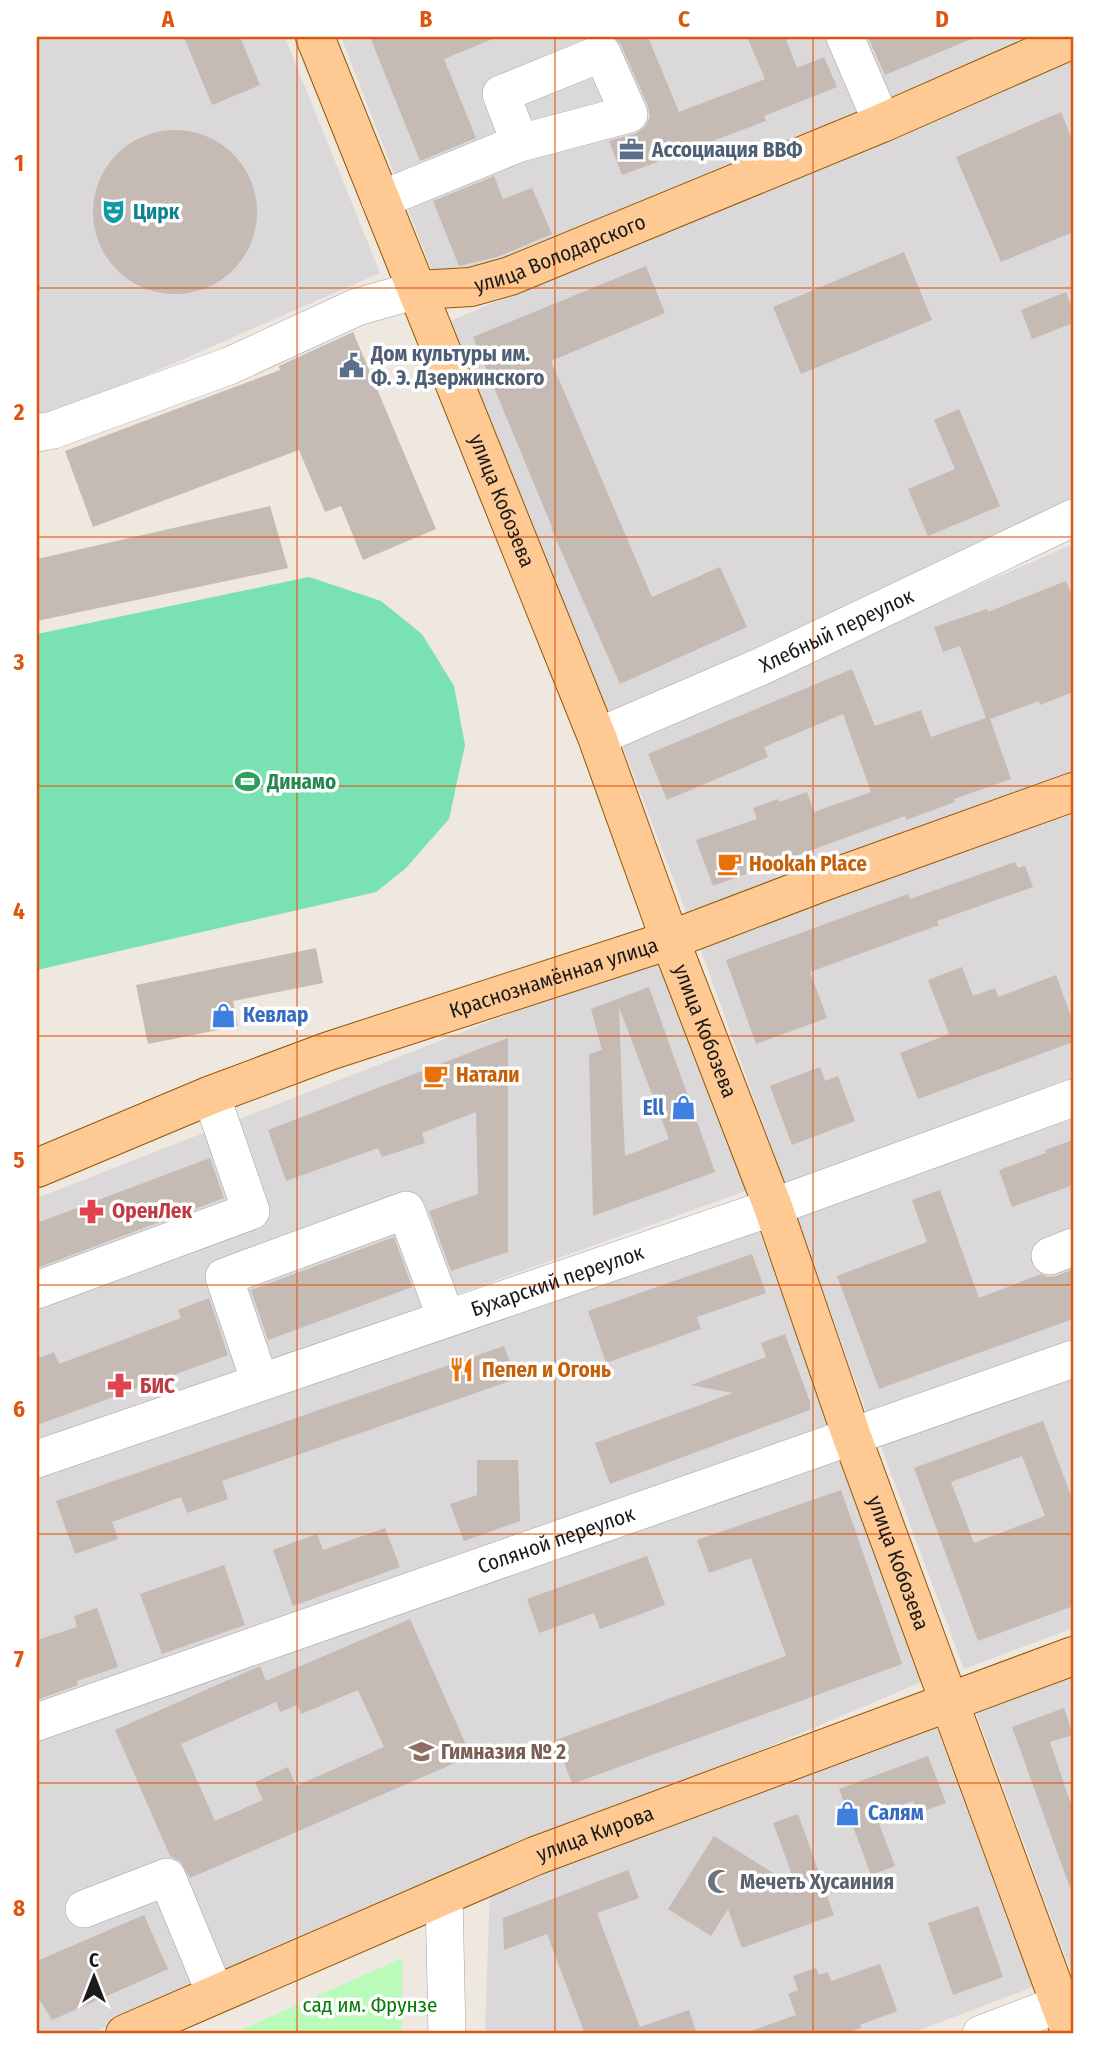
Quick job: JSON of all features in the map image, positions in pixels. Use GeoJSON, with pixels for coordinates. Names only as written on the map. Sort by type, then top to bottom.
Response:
{"type":"FeatureCollection","features":[{"type":"Feature","properties":{"kind":"main road","name":"улица Кобозева"},"geometry":{"type":"LineString","coordinates":[[315,37],[597,737],[670,940],[773,1207],[852,1437],[1066,2019]]}},
{"type":"Feature","properties":{"kind":"main road","name":"улица Володарского"},"geometry":{"type":"LineString","coordinates":[[417,290],[471,287],[510,276],[882,123],[1073,39]]}},
{"type":"Feature","properties":{"kind":"main road","name":"Краснознамённая улица"},"geometry":{"type":"LineString","coordinates":[[37,1168],[211,1095],[329,1051],[670,940],[1073,792]]}},
{"type":"Feature","properties":{"kind":"main road","name":"улица Кирова"},"geometry":{"type":"LineString","coordinates":[[125,2034],[535,1856],[1073,1656]]}},
{"type":"Feature","properties":{"kind":"street"},"geometry":{"type":"LineString","coordinates":[[845,37],[882,123]]}},
{"type":"Feature","properties":{"kind":"street"},"geometry":{"type":"LineString","coordinates":[[380,200],[520,143]]}},
{"type":"Feature","properties":{"kind":"street","name":"улица Володарского"},"geometry":{"type":"LineString","coordinates":[[37,433],[54,430],[229,366],[357,307],[417,290]]}},
{"type":"Feature","properties":{"kind":"street","name":"Хлебный переулок"},"geometry":{"type":"LineString","coordinates":[[597,737],[762,666],[1073,518]]}},
{"type":"Feature","properties":{"kind":"street"},"geometry":{"type":"LineString","coordinates":[[37,1290],[251,1211],[211,1095]]}},
{"type":"Feature","properties":{"kind":"street","name":"Бухарский переулок"},"geometry":{"type":"LineString","coordinates":[[37,1459],[773,1207],[1073,1098]]}},
{"type":"Feature","properties":{"kind":"street"},"geometry":{"type":"LineString","coordinates":[[260,1382],[224,1277],[406,1210],[446,1318]]}},
{"type":"Feature","properties":{"kind":"street","name":"Соляной переулок"},"geometry":{"type":"LineString","coordinates":[[37,1722],[1073,1359]]}},
{"type":"Feature","properties":{"kind":"street"},"geometry":{"type":"LineString","coordinates":[[84,1909],[167,1877],[215,1993]]}},
{"type":"Feature","properties":{"kind":"street"},"geometry":{"type":"LineString","coordinates":[[444,1896],[447,2034]]}},
{"type":"Feature","properties":{"kind":"street"},"geometry":{"type":"LineString","coordinates":[[981,2034],[1066,2019]]}},
{"type":"Feature","properties":{"kind":"shaded area"},"geometry":{"type":"Polygon","coordinates":[[[37,37],[285,37],[380,273],[37,423],[37,37]]]}},
{"type":"Feature","properties":{"kind":"shaded area"},"geometry":{"type":"Polygon","coordinates":[[[341,37],[1031,37],[471,278],[434,276],[341,37]]]}},
{"type":"Feature","properties":{"kind":"shaded area"},"geometry":{"type":"Polygon","coordinates":[[[1073,60],[1073,501],[608,716],[450,321],[1073,60]]]}},
{"type":"Feature","properties":{"kind":"shaded area"},"geometry":{"type":"Polygon","coordinates":[[[1073,544],[1073,774],[686,912],[621,742],[1073,544]]]}},
{"type":"Feature","properties":{"kind":"shaded area"},"geometry":{"type":"Polygon","coordinates":[[[1073,809],[1073,1339],[868,1416],[698,942],[1073,809]]]}},
{"type":"Feature","properties":{"kind":"shaded area"},"geometry":{"type":"Polygon","coordinates":[[[660,955],[746,1191],[37,1444],[37,1198],[660,955]]]}},
{"type":"Feature","properties":{"kind":"shaded area"},"geometry":{"type":"Polygon","coordinates":[[[757,1225],[830,1428],[37,1708],[37,1468],[757,1225]]]}},
{"type":"Feature","properties":{"kind":"shaded area"},"geometry":{"type":"Polygon","coordinates":[[[1073,1374],[1073,1628],[964,1669],[880,1444],[1073,1374]]]}},
{"type":"Feature","properties":{"kind":"shaded area"},"geometry":{"type":"Polygon","coordinates":[[[842,1458],[922,1682],[89,2034],[37,2034],[37,1741],[842,1458]]]}},
{"type":"Feature","properties":{"kind":"shaded area"},"geometry":{"type":"Polygon","coordinates":[[[1073,1675],[1073,1977],[975,1710],[1073,1675]]]}},
{"type":"Feature","properties":{"kind":"shaded area"},"geometry":{"type":"Polygon","coordinates":[[[935,1723],[1033,1987],[909,2034],[485,2034],[490,1890],[935,1723]]]}},
{"type":"Feature","properties":{"kind":"green space","name":"Динамо"},"geometry":{"type":"Polygon","coordinates":[[[309,577],[381,601],[422,634],[454,686],[465,745],[449,819],[405,869],[376,892],[37,970],[37,634],[309,577]]]}},
{"type":"Feature","properties":{"kind":"green space","name":"сад им. Фрунзе"},"geometry":{"type":"Polygon","coordinates":[[[402,1958],[402,2034],[232,2034],[402,1958]]]}},
{"type":"Feature","properties":{"kind":"building"},"geometry":{"type":"Polygon","coordinates":[[[184,37],[240,37],[260,85],[212,105],[184,37]]]}},
{"type":"Feature","properties":{"kind":"building"},"geometry":{"type":"Polygon","coordinates":[[[370,37],[497,37],[444,59],[476,138],[420,161],[370,37]]]}},
{"type":"Feature","properties":{"kind":"building"},"geometry":{"type":"Polygon","coordinates":[[[615,37],[648,37],[679,112],[765,79],[747,37],[785,37],[797,68],[824,57],[837,87],[764,116],[766,121],[699,146],[698,141],[656,160],[657,162],[622,175],[609,141],[635,134],[645,127],[650,117],[648,106],[615,37]]]}},
{"type":"Feature","properties":{"kind":"building"},"geometry":{"type":"Polygon","coordinates":[[[868,37],[976,37],[885,75],[868,37]]]}},
{"type":"Feature","properties":{"kind":"building"},"geometry":{"type":"Polygon","coordinates":[[[1061,112],[1073,142],[1073,232],[1001,262],[956,157],[1061,112]]]}},
{"type":"Feature","properties":{"kind":"building"},"geometry":{"type":"Polygon","coordinates":[[[175,130],[207,136],[221,143],[233,154],[244,166],[251,180],[257,212],[251,244],[244,258],[233,270],[221,281],[207,288],[175,294],[143,288],[129,281],[117,270],[106,258],[99,244],[93,212],[99,180],[106,166],[117,154],[129,143],[143,136],[175,130]]]}},
{"type":"Feature","properties":{"kind":"building"},"geometry":{"type":"Polygon","coordinates":[[[494,176],[503,199],[532,188],[552,234],[497,257],[459,266],[433,201],[494,176]]]}},
{"type":"Feature","properties":{"kind":"building"},"geometry":{"type":"Polygon","coordinates":[[[904,252],[932,320],[801,374],[773,307],[904,252]]]}},
{"type":"Feature","properties":{"kind":"building"},"geometry":{"type":"Polygon","coordinates":[[[646,266],[665,313],[551,361],[652,597],[720,567],[747,627],[620,684],[551,528],[473,337],[646,266]]]}},
{"type":"Feature","properties":{"kind":"building"},"geometry":{"type":"Polygon","coordinates":[[[1066,292],[1073,312],[1073,323],[1032,339],[1021,310],[1066,292]]]}},
{"type":"Feature","properties":{"kind":"building"},"geometry":{"type":"Polygon","coordinates":[[[353,332],[436,529],[363,560],[341,506],[325,512],[299,450],[93,527],[65,451],[280,370],[279,366],[353,332]]]}},
{"type":"Feature","properties":{"kind":"building"},"geometry":{"type":"Polygon","coordinates":[[[959,409],[1000,506],[928,536],[908,489],[955,469],[934,420],[959,409]]]}},
{"type":"Feature","properties":{"kind":"building"},"geometry":{"type":"Polygon","coordinates":[[[270,506],[288,568],[37,621],[37,559],[270,506]]]}},
{"type":"Feature","properties":{"kind":"building"},"geometry":{"type":"Polygon","coordinates":[[[1066,581],[1073,599],[1073,692],[1040,705],[1039,701],[990,719],[1011,779],[954,799],[955,802],[906,820],[905,816],[713,886],[696,840],[757,819],[753,808],[778,799],[779,802],[807,792],[814,812],[871,792],[843,714],[764,747],[768,757],[667,800],[648,754],[852,669],[875,726],[921,710],[931,737],[986,718],[960,646],[943,652],[934,627],[987,609],[988,612],[1066,581]]]}},
{"type":"Feature","properties":{"kind":"building"},"geometry":{"type":"Polygon","coordinates":[[[1015,862],[1018,868],[1025,866],[1033,887],[937,921],[939,925],[810,972],[827,1018],[756,1044],[726,960],[908,894],[910,899],[1015,862]]]}},
{"type":"Feature","properties":{"kind":"building"},"geometry":{"type":"Polygon","coordinates":[[[316,948],[323,983],[233,1001],[238,1026],[148,1044],[136,985],[316,948]]]}},
{"type":"Feature","properties":{"kind":"building"},"geometry":{"type":"Polygon","coordinates":[[[962,967],[973,996],[995,988],[998,997],[1056,975],[1073,1022],[1073,1042],[918,1099],[900,1053],[949,1034],[928,980],[962,967]]]}},
{"type":"Feature","properties":{"kind":"building"},"geometry":{"type":"Polygon","coordinates":[[[649,987],[715,1172],[593,1216],[589,1054],[602,1050],[591,1009],[649,987]],[[619,1007],[625,1156],[669,1139],[619,1007]]]}},
{"type":"Feature","properties":{"kind":"building"},"geometry":{"type":"Polygon","coordinates":[[[508,1038],[508,1252],[451,1271],[429,1211],[478,1194],[476,1112],[422,1133],[425,1143],[382,1157],[378,1148],[286,1181],[268,1130],[508,1038]]]}},
{"type":"Feature","properties":{"kind":"building"},"geometry":{"type":"Polygon","coordinates":[[[820,1067],[825,1081],[838,1076],[855,1121],[792,1145],[770,1086],[820,1067]]]}},
{"type":"Feature","properties":{"kind":"building"},"geometry":{"type":"Polygon","coordinates":[[[1073,1140],[1073,1185],[1012,1207],[999,1170],[1073,1140]]]}},
{"type":"Feature","properties":{"kind":"building"},"geometry":{"type":"Polygon","coordinates":[[[210,1158],[224,1198],[37,1268],[37,1223],[210,1158]]]}},
{"type":"Feature","properties":{"kind":"building"},"geometry":{"type":"Polygon","coordinates":[[[940,1190],[979,1298],[1041,1274],[1048,1277],[1057,1276],[1073,1269],[1073,1319],[879,1389],[837,1276],[927,1242],[912,1200],[940,1190]]]}},
{"type":"Feature","properties":{"kind":"building"},"geometry":{"type":"Polygon","coordinates":[[[394,1237],[412,1287],[268,1340],[251,1290],[394,1237]]]}},
{"type":"Feature","properties":{"kind":"building"},"geometry":{"type":"Polygon","coordinates":[[[752,1254],[766,1293],[697,1317],[701,1329],[606,1363],[588,1311],[752,1254]]]}},
{"type":"Feature","properties":{"kind":"building"},"geometry":{"type":"Polygon","coordinates":[[[209,1298],[228,1355],[37,1425],[37,1359],[54,1352],[59,1364],[181,1318],[178,1310],[209,1298]]]}},
{"type":"Feature","properties":{"kind":"building"},"geometry":{"type":"Polygon","coordinates":[[[785,1334],[810,1402],[810,1410],[610,1484],[595,1443],[733,1393],[691,1385],[766,1357],[761,1343],[785,1334]]]}},
{"type":"Feature","properties":{"kind":"building"},"geometry":{"type":"Polygon","coordinates":[[[504,1346],[516,1379],[222,1481],[228,1499],[187,1513],[181,1497],[112,1522],[118,1539],[75,1554],[56,1501],[504,1346]]]}},
{"type":"Feature","properties":{"kind":"building"},"geometry":{"type":"Polygon","coordinates":[[[1043,1421],[1073,1501],[1073,1606],[978,1641],[914,1468],[1043,1421]],[[1022,1456],[951,1482],[974,1543],[1045,1516],[1022,1456]]]}},
{"type":"Feature","properties":{"kind":"building"},"geometry":{"type":"Polygon","coordinates":[[[477,1460],[518,1460],[520,1521],[464,1541],[450,1504],[477,1495],[477,1460]]]}},
{"type":"Feature","properties":{"kind":"building"},"geometry":{"type":"Polygon","coordinates":[[[841,1490],[902,1664],[572,1784],[556,1740],[786,1656],[751,1558],[709,1573],[697,1540],[841,1490]]]}},
{"type":"Feature","properties":{"kind":"building"},"geometry":{"type":"Polygon","coordinates":[[[385,1528],[400,1567],[293,1606],[273,1550],[317,1534],[323,1550],[385,1528]]]}},
{"type":"Feature","properties":{"kind":"building"},"geometry":{"type":"Polygon","coordinates":[[[647,1556],[665,1605],[600,1629],[594,1613],[539,1633],[527,1599],[647,1556]]]}},
{"type":"Feature","properties":{"kind":"building"},"geometry":{"type":"Polygon","coordinates":[[[224,1565],[245,1625],[162,1654],[140,1594],[224,1565]]]}},
{"type":"Feature","properties":{"kind":"building"},"geometry":{"type":"Polygon","coordinates":[[[97,1608],[118,1667],[77,1681],[78,1685],[37,1700],[37,1640],[77,1627],[74,1616],[97,1608]]]}},
{"type":"Feature","properties":{"kind":"building","name":"Гимназия № 2"},"geometry":{"type":"Polygon","coordinates":[[[410,1619],[471,1756],[190,1878],[180,1861],[170,1856],[115,1730],[260,1666],[266,1681],[410,1619]],[[358,1690],[301,1714],[297,1705],[280,1712],[276,1702],[181,1744],[215,1821],[263,1800],[255,1782],[288,1767],[296,1786],[384,1747],[358,1690]]]}},
{"type":"Feature","properties":{"kind":"building"},"geometry":{"type":"Polygon","coordinates":[[[1064,1708],[1073,1735],[1050,1742],[1073,1810],[1073,1887],[1070,1888],[1012,1727],[1064,1708]]]}},
{"type":"Feature","properties":{"kind":"building"},"geometry":{"type":"Polygon","coordinates":[[[928,1756],[946,1803],[918,1813],[913,1801],[876,1816],[895,1866],[871,1875],[839,1789],[928,1756]]]}},
{"type":"Feature","properties":{"kind":"building"},"geometry":{"type":"Polygon","coordinates":[[[798,1814],[834,1915],[742,1948],[728,1909],[711,1936],[668,1909],[714,1836],[797,1888],[773,1823],[798,1814]]]}},
{"type":"Feature","properties":{"kind":"building"},"geometry":{"type":"Polygon","coordinates":[[[628,1870],[639,1898],[597,1913],[640,2027],[689,2010],[697,2034],[585,2034],[547,1934],[504,1950],[503,1918],[628,1870]]]}},
{"type":"Feature","properties":{"kind":"building"},"geometry":{"type":"Polygon","coordinates":[[[978,1906],[1003,1977],[953,1995],[928,1923],[978,1906]]]}},
{"type":"Feature","properties":{"kind":"building"},"geometry":{"type":"Polygon","coordinates":[[[144,1915],[168,1969],[52,2020],[37,2000],[37,1961],[144,1915]]]}},
{"type":"Feature","properties":{"kind":"building"},"geometry":{"type":"Polygon","coordinates":[[[880,1964],[897,2011],[844,2034],[751,2034],[751,2031],[796,2015],[788,1994],[798,1990],[793,1976],[816,1968],[819,1975],[828,1972],[831,1981],[880,1964]]]}},
{"type":"Feature","properties":{"kind":"place","name":"Ассоциация ВВФ"},"geometry":{"type":"Point","coordinates":[632,150]}},
{"type":"Feature","properties":{"kind":"place","name":"Цирк"},"geometry":{"type":"Point","coordinates":[113,212]}},
{"type":"Feature","properties":{"kind":"place","name":"Дом культуры им. Ф. Э. Дзержинского"},"geometry":{"type":"Point","coordinates":[351,366]}},
{"type":"Feature","properties":{"kind":"place","name":"Динамо"},"geometry":{"type":"Point","coordinates":[247,782]}},
{"type":"Feature","properties":{"kind":"place","name":"Hookah Place"},"geometry":{"type":"Point","coordinates":[729,864]}},
{"type":"Feature","properties":{"kind":"place","name":"Кевлар"},"geometry":{"type":"Point","coordinates":[223,1015]}},
{"type":"Feature","properties":{"kind":"place","name":"Натали"},"geometry":{"type":"Point","coordinates":[436,1075]}},
{"type":"Feature","properties":{"kind":"place","name":"Ell"},"geometry":{"type":"Point","coordinates":[684,1108]}},
{"type":"Feature","properties":{"kind":"place","name":"ОренЛек"},"geometry":{"type":"Point","coordinates":[92,1211]}},
{"type":"Feature","properties":{"kind":"place","name":"Пепел и Огонь"},"geometry":{"type":"Point","coordinates":[462,1370]}},
{"type":"Feature","properties":{"kind":"place","name":"БИС"},"geometry":{"type":"Point","coordinates":[120,1386]}},
{"type":"Feature","properties":{"kind":"place","name":"Гимназия № 2"},"geometry":{"type":"Point","coordinates":[421,1752]}},
{"type":"Feature","properties":{"kind":"place","name":"Салям"},"geometry":{"type":"Point","coordinates":[848,1813]}},
{"type":"Feature","properties":{"kind":"place","name":"Мечеть Хусаиния"},"geometry":{"type":"Point","coordinates":[720,1882]}}]}
